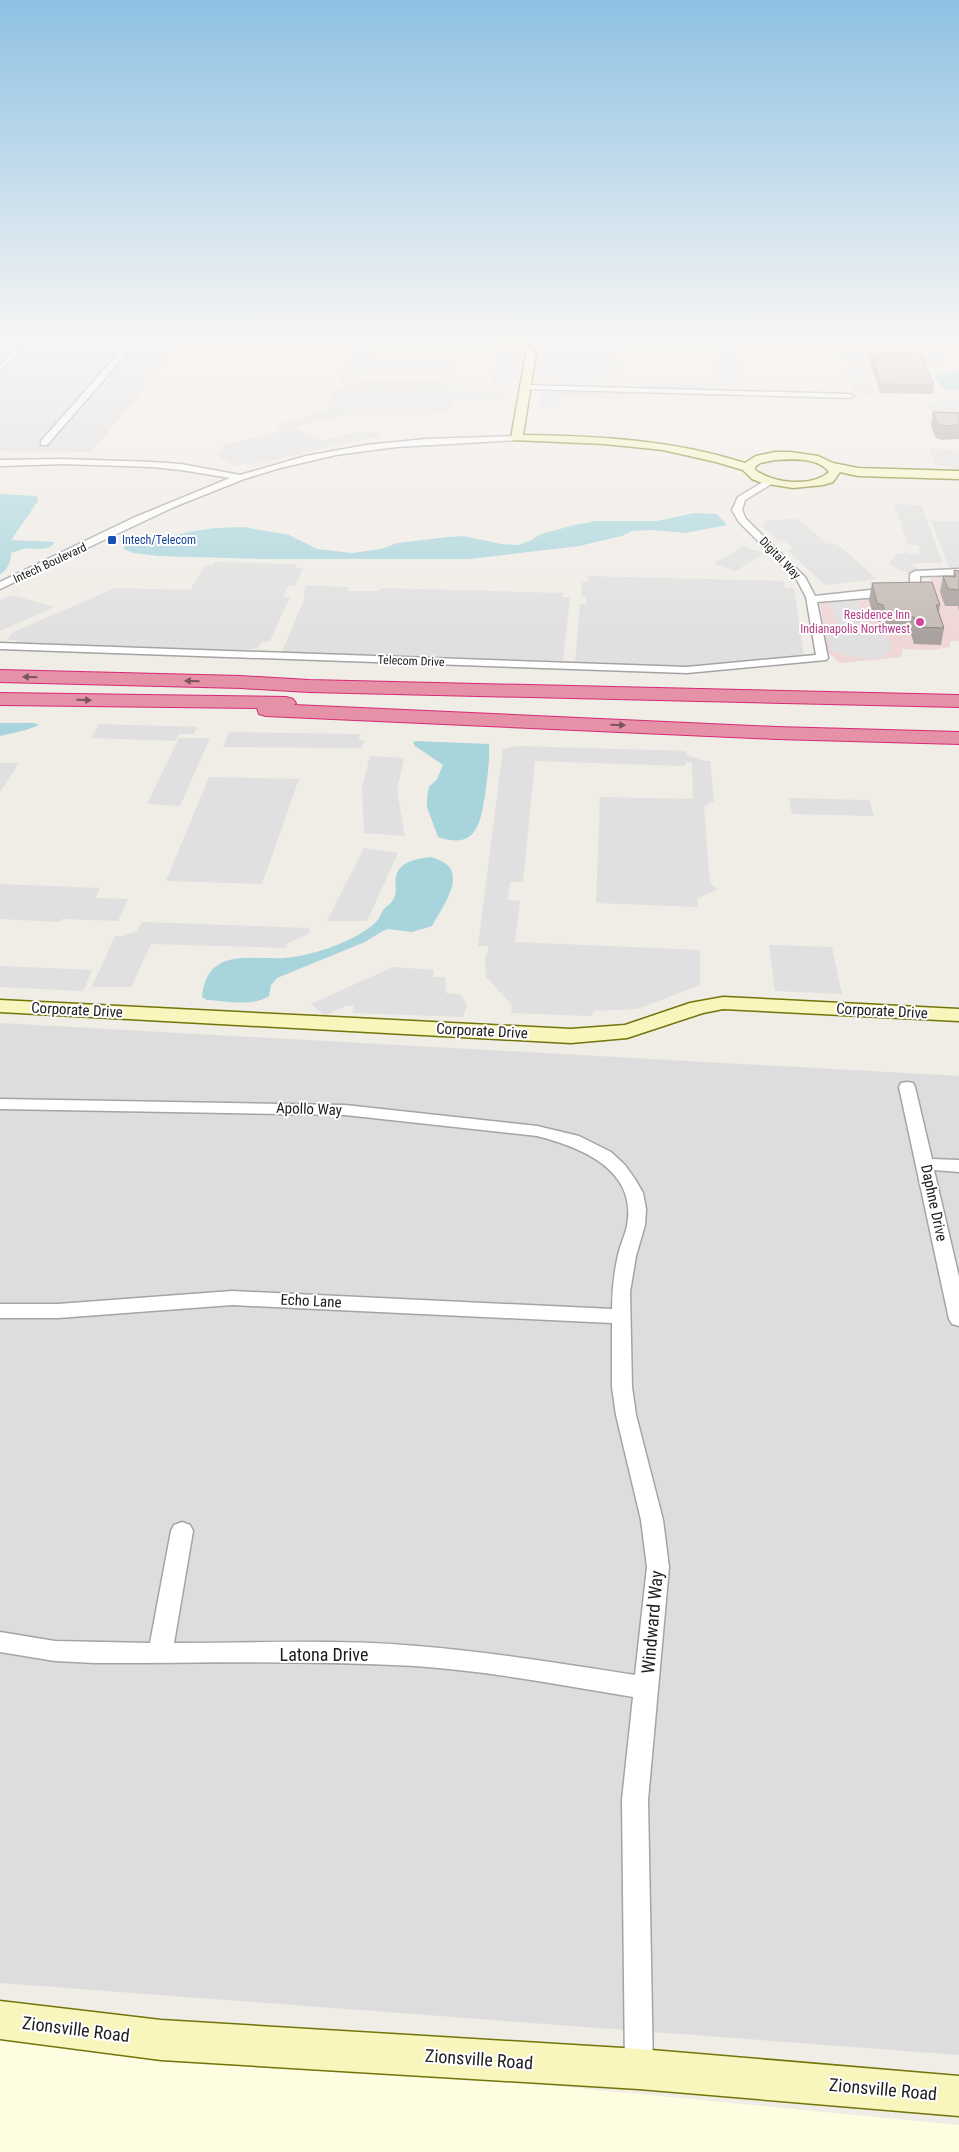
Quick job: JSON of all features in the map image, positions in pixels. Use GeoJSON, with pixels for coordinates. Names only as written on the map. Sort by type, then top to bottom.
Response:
{"type":"FeatureCollection","features":[{"type":"Feature","properties":{"kind":"highway"},"geometry":{"type":"LineString","coordinates":[[0,676],[241,682],[309,686],[959,701]]}},
{"type":"Feature","properties":{"kind":"highway"},"geometry":{"type":"LineString","coordinates":[[241,682],[311,679],[784,684],[959,688]]}},
{"type":"Feature","properties":{"kind":"highway"},"geometry":{"type":"LineString","coordinates":[[784,684],[941,683]]}},
{"type":"Feature","properties":{"kind":"highway"},"geometry":{"type":"LineString","coordinates":[[0,699],[201,701],[959,718]]}},
{"type":"Feature","properties":{"kind":"highway"},"geometry":{"type":"LineString","coordinates":[[110,701],[199,708],[776,733],[959,738]]}},
{"type":"Feature","properties":{"kind":"highway"},"geometry":{"type":"LineString","coordinates":[[776,733],[959,749]]}},
{"type":"Feature","properties":{"kind":"street"},"geometry":{"type":"LineString","coordinates":[[44,443],[48,438]]}},
{"type":"Feature","properties":{"kind":"street","name":"Intech Boulevard"},"geometry":{"type":"LineString","coordinates":[[0,586],[191,496],[245,476],[297,461],[375,447],[437,441],[506,438]]}},
{"type":"Feature","properties":{"kind":"street","name":"Intech Boulevard"},"geometry":{"type":"LineString","coordinates":[[527,438],[614,442],[711,456],[799,457],[819,461],[830,472]]}},
{"type":"Feature","properties":{"kind":"street","name":"Intech Boulevard"},"geometry":{"type":"LineString","coordinates":[[711,456],[748,468],[753,475],[770,481]]}},
{"type":"Feature","properties":{"kind":"street"},"geometry":{"type":"LineString","coordinates":[[748,468],[752,462],[765,458]]}},
{"type":"Feature","properties":{"kind":"street"},"geometry":{"type":"LineString","coordinates":[[0,464],[53,462],[155,466],[184,468],[220,476],[245,476]]}},
{"type":"Feature","properties":{"kind":"street"},"geometry":{"type":"LineString","coordinates":[[155,466],[192,474],[220,485]]}},
{"type":"Feature","properties":{"kind":"street"},"geometry":{"type":"LineString","coordinates":[[770,481],[806,484],[830,472],[959,475]]}},
{"type":"Feature","properties":{"kind":"street"},"geometry":{"type":"LineString","coordinates":[[830,472],[959,480]]}},
{"type":"Feature","properties":{"kind":"street","name":"Digital Way"},"geometry":{"type":"LineString","coordinates":[[770,481],[741,499],[737,506],[737,513],[802,579],[812,599],[822,658]]}},
{"type":"Feature","properties":{"kind":"street"},"geometry":{"type":"LineString","coordinates":[[812,599],[915,591],[915,574],[959,572]]}},
{"type":"Feature","properties":{"kind":"street","name":"Telecom Drive"},"geometry":{"type":"LineString","coordinates":[[0,646],[687,670],[822,658]]}},
{"type":"Feature","properties":{"kind":"street","name":"Corporate Drive"},"geometry":{"type":"LineString","coordinates":[[0,1006],[571,1036],[627,1031],[698,1008],[723,1004],[959,1015]]}},
{"type":"Feature","properties":{"kind":"street","name":"Daphne Drive"},"geometry":{"type":"LineString","coordinates":[[908,1087],[959,1319]]}},
{"type":"Feature","properties":{"kind":"street","name":"Apollo Way"},"geometry":{"type":"LineString","coordinates":[[0,1104],[354,1110],[552,1134],[587,1146],[609,1160]]}},
{"type":"Feature","properties":{"kind":"street","name":"Windward Way"},"geometry":{"type":"LineString","coordinates":[[609,1160],[619,1168],[629,1183],[634,1193],[637,1209],[637,1220],[623,1276],[622,1387],[624,1404],[652,1520],[658,1568],[635,1800],[639,2069]]}},
{"type":"Feature","properties":{"kind":"street"},"geometry":{"type":"LineString","coordinates":[[926,1164],[959,1166]]}},
{"type":"Feature","properties":{"kind":"street","name":"Echo Lane"},"geometry":{"type":"LineString","coordinates":[[0,1311],[72,1312],[232,1298],[622,1316]]}},
{"type":"Feature","properties":{"kind":"street"},"geometry":{"type":"LineString","coordinates":[[160,1654],[182,1532]]}},
{"type":"Feature","properties":{"kind":"street","name":"Latona Drive"},"geometry":{"type":"LineString","coordinates":[[0,1642],[76,1652],[160,1654],[345,1653],[423,1656],[511,1666],[646,1688]]}},
{"type":"Feature","properties":{"kind":"street","name":"Zionsville Road"},"geometry":{"type":"LineString","coordinates":[[0,2020],[161,2040],[639,2069],[959,2096]]}},
{"type":"Feature","properties":{"kind":"shaded area"},"geometry":{"type":"Polygon","coordinates":[[[0,438],[103,438],[92,452],[0,451],[0,438]]]}},
{"type":"Feature","properties":{"kind":"shaded area"},"geometry":{"type":"Polygon","coordinates":[[[251,438],[324,440],[370,438],[251,465],[245,463],[236,466],[213,454],[220,452],[223,448],[220,446],[251,438]]]}},
{"type":"Feature","properties":{"kind":"shaded area"},"geometry":{"type":"Polygon","coordinates":[[[929,448],[959,451],[959,469],[936,465],[929,448]]]}},
{"type":"Feature","properties":{"kind":"shaded area"},"geometry":{"type":"Polygon","coordinates":[[[894,504],[921,505],[943,563],[916,563],[909,565],[919,569],[907,573],[888,564],[897,554],[907,552],[914,555],[920,554],[918,545],[908,545],[894,504]]]}},
{"type":"Feature","properties":{"kind":"shaded area"},"geometry":{"type":"Polygon","coordinates":[[[797,518],[827,544],[836,543],[877,579],[825,585],[787,550],[794,548],[785,541],[779,541],[759,524],[766,524],[764,521],[797,518]]]}},
{"type":"Feature","properties":{"kind":"shaded area"},"geometry":{"type":"Polygon","coordinates":[[[931,521],[959,521],[959,569],[949,568],[931,521]]]}},
{"type":"Feature","properties":{"kind":"shaded area"},"geometry":{"type":"Polygon","coordinates":[[[743,546],[764,553],[736,571],[713,564],[743,546]]]}},
{"type":"Feature","properties":{"kind":"shaded area"},"geometry":{"type":"Polygon","coordinates":[[[215,562],[297,564],[295,568],[303,568],[295,586],[288,586],[283,597],[290,597],[270,641],[261,642],[258,648],[239,651],[15,643],[17,640],[7,640],[13,632],[115,588],[190,590],[205,565],[213,565],[215,562]]]}},
{"type":"Feature","properties":{"kind":"shaded area"},"geometry":{"type":"Polygon","coordinates":[[[959,574],[959,641],[950,641],[950,647],[930,650],[902,649],[902,657],[840,663],[828,652],[820,603],[864,596],[936,596],[930,576],[959,574]]]}},
{"type":"Feature","properties":{"kind":"shaded area"},"geometry":{"type":"Polygon","coordinates":[[[587,576],[784,581],[785,588],[794,588],[804,656],[729,665],[680,667],[575,663],[580,604],[587,604],[586,596],[581,596],[582,582],[588,582],[587,576]]]}},
{"type":"Feature","properties":{"kind":"shaded area"},"geometry":{"type":"Polygon","coordinates":[[[307,585],[348,587],[347,591],[379,591],[380,588],[563,593],[562,597],[570,598],[563,661],[282,652],[305,597],[303,593],[307,585]]]}},
{"type":"Feature","properties":{"kind":"shaded area"},"geometry":{"type":"Polygon","coordinates":[[[12,595],[54,607],[0,631],[0,600],[12,595]]]}},
{"type":"Feature","properties":{"kind":"shaded area"},"geometry":{"type":"Polygon","coordinates":[[[859,601],[864,620],[854,619],[854,622],[869,623],[875,626],[878,636],[887,636],[893,653],[883,653],[886,657],[864,659],[831,651],[825,624],[835,625],[842,621],[835,620],[830,602],[859,601]]]}},
{"type":"Feature","properties":{"kind":"shaded area"},"geometry":{"type":"Polygon","coordinates":[[[99,724],[197,727],[194,734],[179,734],[175,741],[91,738],[99,724]]]}},
{"type":"Feature","properties":{"kind":"shaded area"},"geometry":{"type":"Polygon","coordinates":[[[229,732],[361,734],[358,738],[365,741],[361,748],[223,747],[229,732]]]}},
{"type":"Feature","properties":{"kind":"shaded area"},"geometry":{"type":"Polygon","coordinates":[[[179,738],[210,738],[180,806],[147,804],[179,738]]]}},
{"type":"Feature","properties":{"kind":"shaded area"},"geometry":{"type":"Polygon","coordinates":[[[518,746],[686,751],[687,755],[704,761],[710,761],[714,801],[704,807],[710,883],[718,889],[697,899],[698,907],[596,903],[600,797],[693,799],[692,763],[687,762],[684,766],[535,761],[523,882],[510,882],[508,900],[520,901],[515,942],[700,950],[700,985],[637,1009],[595,1011],[591,1016],[511,1013],[512,1005],[486,977],[485,959],[489,946],[478,946],[503,749],[518,746]]]}},
{"type":"Feature","properties":{"kind":"shaded area"},"geometry":{"type":"Polygon","coordinates":[[[370,756],[404,758],[397,790],[405,836],[364,833],[362,787],[370,756]]]}},
{"type":"Feature","properties":{"kind":"shaded area"},"geometry":{"type":"Polygon","coordinates":[[[0,763],[19,763],[0,792],[0,763]]]}},
{"type":"Feature","properties":{"kind":"shaded area"},"geometry":{"type":"Polygon","coordinates":[[[209,777],[299,779],[262,884],[166,881],[209,777]]]}},
{"type":"Feature","properties":{"kind":"shaded area"},"geometry":{"type":"Polygon","coordinates":[[[789,798],[869,800],[874,816],[792,814],[789,798]]]}},
{"type":"Feature","properties":{"kind":"shaded area"},"geometry":{"type":"Polygon","coordinates":[[[364,848],[398,853],[367,921],[327,921],[364,848]]]}},
{"type":"Feature","properties":{"kind":"shaded area"},"geometry":{"type":"Polygon","coordinates":[[[0,884],[100,888],[96,898],[128,899],[118,921],[62,919],[60,922],[0,919],[0,884]]]}},
{"type":"Feature","properties":{"kind":"shaded area"},"geometry":{"type":"Polygon","coordinates":[[[142,922],[310,928],[309,934],[288,943],[286,948],[151,944],[131,987],[92,987],[115,936],[123,936],[137,931],[142,922]]]}},
{"type":"Feature","properties":{"kind":"shaded area"},"geometry":{"type":"Polygon","coordinates":[[[769,945],[832,947],[842,994],[775,991],[769,945]]]}},
{"type":"Feature","properties":{"kind":"shaded area"},"geometry":{"type":"Polygon","coordinates":[[[0,966],[92,970],[83,991],[0,987],[0,966]]]}},
{"type":"Feature","properties":{"kind":"shaded area"},"geometry":{"type":"Polygon","coordinates":[[[393,967],[434,970],[433,977],[445,977],[446,993],[461,995],[467,1005],[463,1017],[352,1013],[354,1006],[346,1006],[325,1016],[311,1004],[393,967]]]}},
{"type":"Feature","properties":{"kind":"shaded area"},"geometry":{"type":"Polygon","coordinates":[[[0,1023],[959,1076],[959,2055],[0,1983],[0,1023]]]}},
{"type":"Feature","properties":{"kind":"shaded area"},"geometry":{"type":"Polygon","coordinates":[[[0,2032],[959,2125],[959,2152],[0,2152],[0,2032]]]}},
{"type":"Feature","properties":{"kind":"water"},"geometry":{"type":"Polygon","coordinates":[[[0,494],[37,496],[38,501],[11,540],[55,542],[45,549],[23,549],[11,553],[8,565],[0,574],[0,494]]]}},
{"type":"Feature","properties":{"kind":"water"},"geometry":{"type":"Polygon","coordinates":[[[694,513],[717,514],[727,525],[685,533],[653,530],[632,531],[622,536],[579,546],[469,559],[261,559],[158,556],[133,553],[124,549],[124,545],[133,542],[150,542],[188,532],[215,528],[244,527],[289,535],[317,549],[352,553],[381,549],[397,543],[464,536],[501,544],[518,545],[530,541],[541,534],[596,521],[657,521],[694,513]]]}},
{"type":"Feature","properties":{"kind":"water"},"geometry":{"type":"Polygon","coordinates":[[[0,723],[34,723],[39,725],[0,736],[0,723]]]}},
{"type":"Feature","properties":{"kind":"water"},"geometry":{"type":"Polygon","coordinates":[[[415,741],[489,744],[485,795],[481,816],[474,832],[468,837],[461,840],[451,840],[438,837],[427,807],[427,797],[429,787],[437,779],[443,765],[415,746],[413,743],[415,741]]]}},
{"type":"Feature","properties":{"kind":"water"},"geometry":{"type":"Polygon","coordinates":[[[430,857],[443,862],[450,869],[453,877],[448,896],[432,926],[412,932],[388,929],[381,932],[365,942],[277,978],[271,985],[269,996],[263,999],[239,1002],[207,1000],[202,997],[206,981],[212,970],[221,963],[232,959],[300,956],[332,947],[359,934],[376,922],[384,909],[393,900],[396,892],[396,876],[401,867],[410,862],[430,857]]]}},
{"type":"Feature","properties":{"kind":"building"},"geometry":{"type":"Polygon","coordinates":[[[954,570],[959,571],[959,590],[948,589],[943,576],[956,577],[954,570]]]}},
{"type":"Feature","properties":{"kind":"building"},"geometry":{"type":"Polygon","coordinates":[[[932,582],[940,605],[936,605],[944,628],[917,627],[914,617],[886,616],[883,605],[877,603],[872,583],[932,582]]]}},
{"type":"Feature","properties":{"kind":"place","name":"Intech/Telecom"},"geometry":{"type":"Point","coordinates":[112,540]}},
{"type":"Feature","properties":{"kind":"place","name":"Residence Inn Indianapolis Northwest"},"geometry":{"type":"Point","coordinates":[920,622]}}]}
